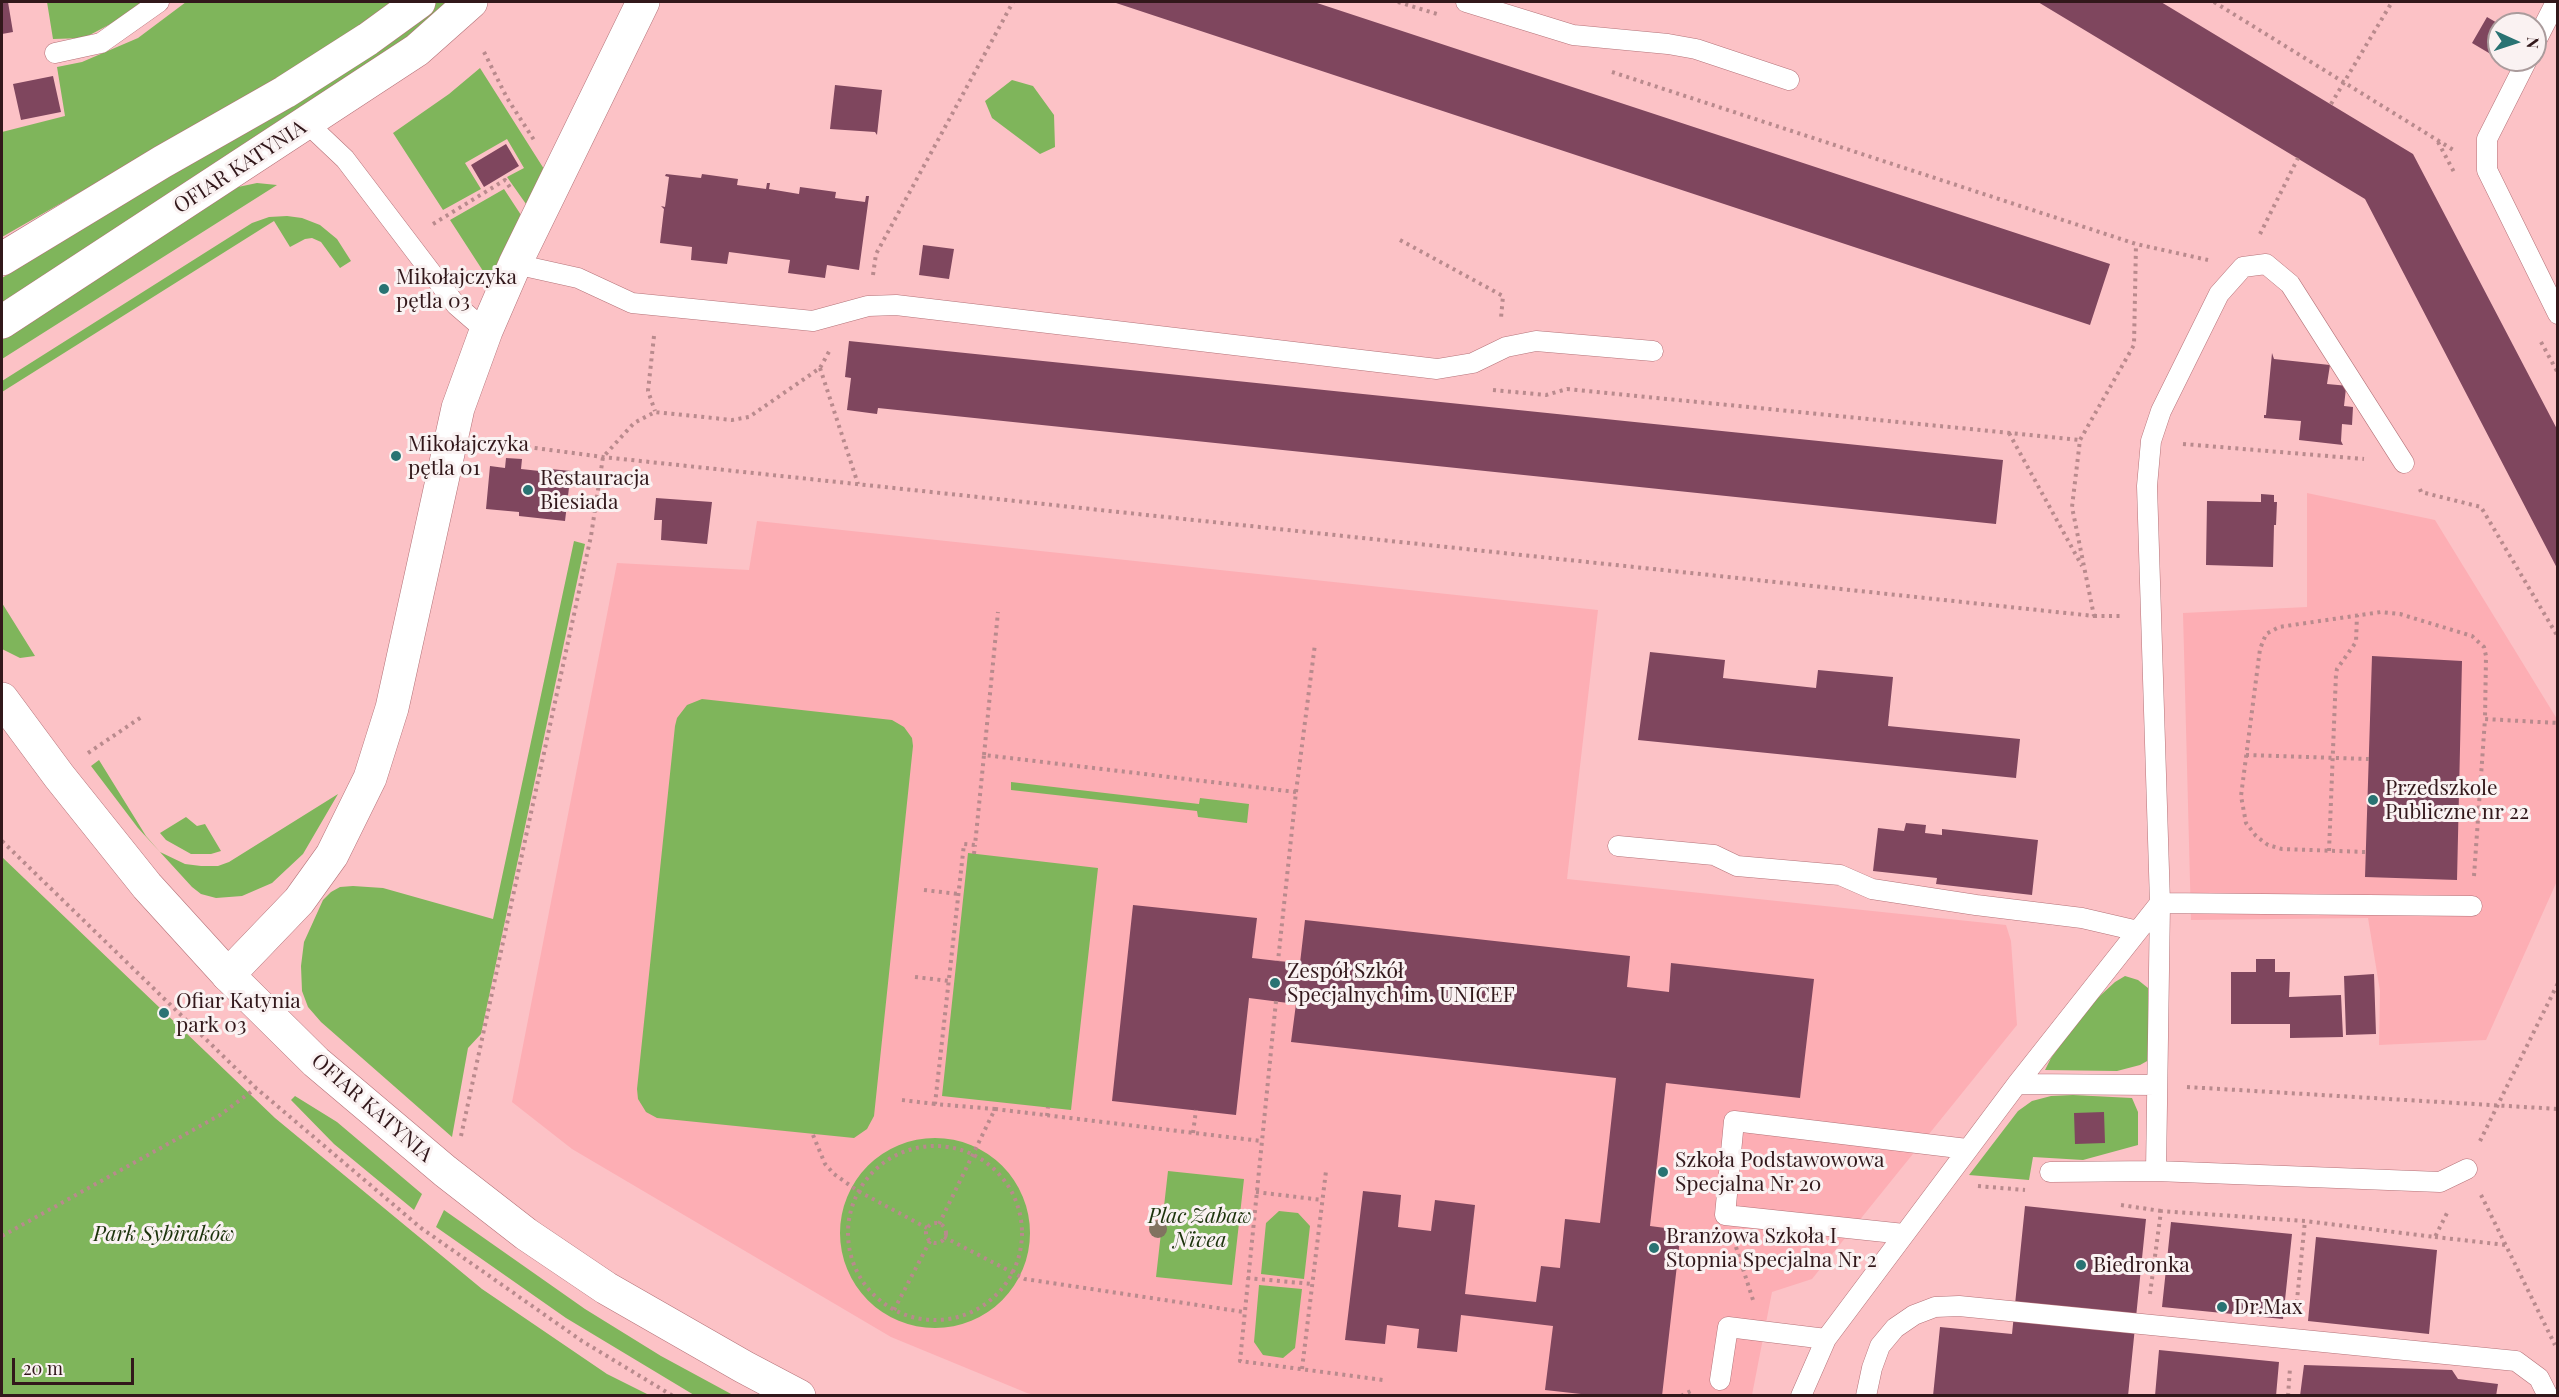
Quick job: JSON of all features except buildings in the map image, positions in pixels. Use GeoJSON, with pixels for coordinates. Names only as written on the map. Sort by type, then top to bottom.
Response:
{"type":"FeatureCollection","features":[{"type":"Feature","properties":{"kind":"street","name":"OFIAR KATYNIA"},"geometry":{"type":"LineString","coordinates":[[2,259],[162,162],[285,92],[368,39],[419,2]]}},
{"type":"Feature","properties":{"kind":"street","name":"OFIAR KATYNIA"},"geometry":{"type":"LineString","coordinates":[[2,322],[308,124],[417,50],[471,2]]}},
{"type":"Feature","properties":{"kind":"street"},"geometry":{"type":"LineString","coordinates":[[228,975],[299,901],[326,864],[370,778],[392,708],[458,408],[486,331],[515,264],[643,2]]}},
{"type":"Feature","properties":{"kind":"street","name":"OFIAR KATYNIA"},"geometry":{"type":"LineString","coordinates":[[2,699],[59,776],[147,886],[228,975],[316,1062],[445,1171],[526,1234],[606,1287],[744,1367],[799,1395]]}},
{"type":"Feature","properties":{"kind":"lane"},"geometry":{"type":"LineString","coordinates":[[55,53],[101,43],[159,2]]}},
{"type":"Feature","properties":{"kind":"lane"},"geometry":{"type":"LineString","coordinates":[[1466,2],[1573,35],[1696,49],[1789,80]]}},
{"type":"Feature","properties":{"kind":"lane"},"geometry":{"type":"LineString","coordinates":[[2547,20],[2556,2]]}},
{"type":"Feature","properties":{"kind":"lane"},"geometry":{"type":"LineString","coordinates":[[2521,72],[2487,139],[2487,170],[2558,314]]}},
{"type":"Feature","properties":{"kind":"lane"},"geometry":{"type":"LineString","coordinates":[[308,124],[345,159],[456,304],[486,331]]}},
{"type":"Feature","properties":{"kind":"lane"},"geometry":{"type":"LineString","coordinates":[[515,264],[578,278],[632,303],[657,306],[813,321],[868,306],[896,305],[1437,369],[1473,363],[1499,351],[1536,341],[1653,351]]}},
{"type":"Feature","properties":{"kind":"lane"},"geometry":{"type":"LineString","coordinates":[[2156,1171],[2160,903],[2147,486],[2151,441],[2161,411],[2218,294],[2243,267],[2266,264],[2290,284],[2404,463]]}},
{"type":"Feature","properties":{"kind":"lane"},"geometry":{"type":"LineString","coordinates":[[1618,846],[1714,855],[1737,866],[1840,875],[1872,889],[2082,918],[2138,931]]}},
{"type":"Feature","properties":{"kind":"lane"},"geometry":{"type":"LineString","coordinates":[[2160,903],[2472,906]]}},
{"type":"Feature","properties":{"kind":"lane"},"geometry":{"type":"LineString","coordinates":[[1802,1395],[1826,1339],[1967,1149],[2160,903]]}},
{"type":"Feature","properties":{"kind":"lane"},"geometry":{"type":"LineString","coordinates":[[2017,1084],[2157,1085]]}},
{"type":"Feature","properties":{"kind":"lane"},"geometry":{"type":"LineString","coordinates":[[1904,1234],[1725,1215],[1734,1120],[1967,1149]]}},
{"type":"Feature","properties":{"kind":"lane"},"geometry":{"type":"LineString","coordinates":[[2050,1172],[2156,1171],[2440,1182],[2467,1169]]}},
{"type":"Feature","properties":{"kind":"lane"},"geometry":{"type":"LineString","coordinates":[[1866,1395],[1880,1346],[1895,1328],[1914,1314],[1935,1307],[1959,1305],[2516,1360],[2539,1378],[2548,1395]]}},
{"type":"Feature","properties":{"kind":"lane"},"geometry":{"type":"LineString","coordinates":[[1719,1380],[1728,1327],[1826,1339]]}},
{"type":"Feature","properties":{"kind":"path"},"geometry":{"type":"LineString","coordinates":[[460,1140],[591,536],[603,457],[634,423],[655,412],[732,420],[749,417],[820,368],[840,330],[868,306],[876,254],[1013,2]]}},
{"type":"Feature","properties":{"kind":"path"},"geometry":{"type":"LineString","coordinates":[[1398,2],[1443,16]]}},
{"type":"Feature","properties":{"kind":"path"},"geometry":{"type":"LineString","coordinates":[[2214,2],[2344,81],[2438,142],[2487,170]]}},
{"type":"Feature","properties":{"kind":"path"},"geometry":{"type":"LineString","coordinates":[[2331,104],[2392,2]]}},
{"type":"Feature","properties":{"kind":"path"},"geometry":{"type":"LineString","coordinates":[[484,52],[529,134]]}},
{"type":"Feature","properties":{"kind":"path"},"geometry":{"type":"LineString","coordinates":[[1602,69],[2136,244],[2243,267],[2298,158]]}},
{"type":"Feature","properties":{"kind":"path"},"geometry":{"type":"LineString","coordinates":[[447,215],[505,180],[512,190]]}},
{"type":"Feature","properties":{"kind":"path"},"geometry":{"type":"LineString","coordinates":[[1400,240],[1503,296],[1497,390]]}},
{"type":"Feature","properties":{"kind":"path"},"geometry":{"type":"LineString","coordinates":[[483,442],[603,457],[2094,616],[2072,507],[2080,440],[2134,345],[2136,244]]}},
{"type":"Feature","properties":{"kind":"path"},"geometry":{"type":"LineString","coordinates":[[655,412],[648,391],[657,306]]}},
{"type":"Feature","properties":{"kind":"path"},"geometry":{"type":"LineString","coordinates":[[820,368],[858,484]]}},
{"type":"Feature","properties":{"kind":"path"},"geometry":{"type":"LineString","coordinates":[[2008,432],[2084,570]]}},
{"type":"Feature","properties":{"kind":"path"},"geometry":{"type":"LineString","coordinates":[[2151,441],[2404,463],[2421,492],[2481,507],[2558,637]]}},
{"type":"Feature","properties":{"kind":"path"},"geometry":{"type":"LineString","coordinates":[[974,854],[998,612]]}},
{"type":"Feature","properties":{"kind":"path"},"geometry":{"type":"LineString","coordinates":[[2365,852],[2282,849],[2268,845],[2256,836],[2247,823],[2242,808],[2246,755],[2260,649],[2266,634],[2278,627],[2381,612],[2400,614],[2472,636],[2484,646],[2486,656],[2485,719],[2472,906]]}},
{"type":"Feature","properties":{"kind":"path"},"geometry":{"type":"LineString","coordinates":[[2329,851],[2336,674],[2337,669],[2356,642],[2357,615]]}},
{"type":"Feature","properties":{"kind":"path"},"geometry":{"type":"LineString","coordinates":[[1278,961],[1315,644]]}},
{"type":"Feature","properties":{"kind":"path"},"geometry":{"type":"LineString","coordinates":[[82,758],[144,716]]}},
{"type":"Feature","properties":{"kind":"path"},"geometry":{"type":"LineString","coordinates":[[2485,719],[2558,723]]}},
{"type":"Feature","properties":{"kind":"path"},"geometry":{"type":"LineString","coordinates":[[984,755],[1296,792]]}},
{"type":"Feature","properties":{"kind":"path"},"geometry":{"type":"LineString","coordinates":[[2246,755],[2369,759]]}},
{"type":"Feature","properties":{"kind":"path"},"geometry":{"type":"LineString","coordinates":[[2,841],[256,1088],[421,1228],[582,1341],[673,1395]]}},
{"type":"Feature","properties":{"kind":"path"},"geometry":{"type":"LineString","coordinates":[[935,1104],[964,844],[975,845]]}},
{"type":"Feature","properties":{"kind":"path"},"geometry":{"type":"LineString","coordinates":[[924,890],[958,894]]}},
{"type":"Feature","properties":{"kind":"path"},"geometry":{"type":"LineString","coordinates":[[915,977],[949,981]]}},
{"type":"Feature","properties":{"kind":"path"},"geometry":{"type":"LineString","coordinates":[[1276,1001],[1240,1361],[1383,1380]]}},
{"type":"Feature","properties":{"kind":"path"},"geometry":{"type":"LineString","coordinates":[[2157,1085],[2558,1109]]}},
{"type":"Feature","properties":{"kind":"path"},"geometry":{"type":"LineString","coordinates":[[2,1236],[220,1115],[256,1088]]}},
{"type":"Feature","properties":{"kind":"path"},"geometry":{"type":"LineString","coordinates":[[902,1100],[1261,1141]]}},
{"type":"Feature","properties":{"kind":"path"},"geometry":{"type":"LineString","coordinates":[[1047,1116],[1048,1107]]}},
{"type":"Feature","properties":{"kind":"path"},"geometry":{"type":"LineString","coordinates":[[939,1224],[995,1109]]}},
{"type":"Feature","properties":{"kind":"path"},"geometry":{"type":"LineString","coordinates":[[1192,1133],[1196,1110]]}},
{"type":"Feature","properties":{"kind":"path"},"geometry":{"type":"LineString","coordinates":[[813,1135],[825,1164],[834,1174],[858,1191],[927,1228]]}},
{"type":"Feature","properties":{"kind":"path"},"geometry":{"type":"LineString","coordinates":[[924,1146],[951,1146],[974,1154],[998,1172],[1014,1194],[1022,1220],[1022,1248],[1013,1274],[996,1296],[974,1311],[948,1319],[920,1319],[894,1310],[872,1293],[857,1271],[849,1245],[849,1217],[858,1191],[875,1170],[897,1154],[924,1146]]}},
{"type":"Feature","properties":{"kind":"path"},"geometry":{"type":"LineString","coordinates":[[2467,1169],[2555,1346]]}},
{"type":"Feature","properties":{"kind":"path"},"geometry":{"type":"LineString","coordinates":[[1302,1370],[1326,1171]]}},
{"type":"Feature","properties":{"kind":"path"},"geometry":{"type":"LineString","coordinates":[[1942,1184],[2029,1190]]}},
{"type":"Feature","properties":{"kind":"path"},"geometry":{"type":"LineString","coordinates":[[1256,1192],[1322,1200]]}},
{"type":"Feature","properties":{"kind":"path"},"geometry":{"type":"LineString","coordinates":[[1725,1215],[1757,1311],[1755,1330]]}},
{"type":"Feature","properties":{"kind":"path"},"geometry":{"type":"LineString","coordinates":[[933,1224],[939,1224],[945,1229],[944,1238],[938,1242],[930,1241],[926,1235],[927,1228],[933,1224]]}},
{"type":"Feature","properties":{"kind":"path"},"geometry":{"type":"LineString","coordinates":[[2435,1237],[2506,1245]]}},
{"type":"Feature","properties":{"kind":"path"},"geometry":{"type":"LineString","coordinates":[[944,1238],[1025,1279],[1244,1312]]}},
{"type":"Feature","properties":{"kind":"path"},"geometry":{"type":"LineString","coordinates":[[894,1310],[930,1241]]}},
{"type":"Feature","properties":{"kind":"path"},"geometry":{"type":"LineString","coordinates":[[1247,1278],[1312,1284]]}},
{"type":"Feature","properties":{"kind":"shaded area","name":"Przedszkole Publiczne nr 22"},"geometry":{"type":"Polygon","coordinates":[[[2307,493],[2435,520],[2557,719],[2557,881],[2486,1040],[2379,1045],[2380,991],[2368,918],[2191,920],[2183,613],[2307,607],[2307,493]]]}},
{"type":"Feature","properties":{"kind":"shaded area","name":"Zespół Szkół Specjalnych im. UNICEF"},"geometry":{"type":"Polygon","coordinates":[[[757,521],[1598,610],[1567,879],[2006,925],[2011,941],[2017,1025],[1812,1279],[1772,1292],[1752,1395],[1035,1395],[1027,1393],[891,1337],[572,1149],[512,1102],[617,563],[749,570],[757,521]]]}},
{"type":"Feature","properties":{"kind":"green space"},"geometry":{"type":"Polygon","coordinates":[[[47,2],[145,2],[120,19],[84,38],[53,39],[47,2]]]}},
{"type":"Feature","properties":{"kind":"green space"},"geometry":{"type":"Polygon","coordinates":[[[186,2],[400,2],[325,52],[2,237],[2,132],[65,116],[57,67],[82,62],[138,38],[186,2]]]}},
{"type":"Feature","properties":{"kind":"green space"},"geometry":{"type":"Polygon","coordinates":[[[437,2],[456,2],[424,30],[2,306],[2,278],[380,46],[437,2]]]}},
{"type":"Feature","properties":{"kind":"green space"},"geometry":{"type":"Polygon","coordinates":[[[480,68],[544,169],[526,204],[507,177],[524,168],[507,139],[465,163],[481,189],[443,210],[393,133],[449,94],[480,68]]]}},
{"type":"Feature","properties":{"kind":"green space"},"geometry":{"type":"Polygon","coordinates":[[[1012,80],[1033,86],[1054,115],[1055,147],[1040,154],[992,118],[985,101],[1012,80]]]}},
{"type":"Feature","properties":{"kind":"green space"},"geometry":{"type":"Polygon","coordinates":[[[257,183],[277,185],[2,359],[2,336],[238,187],[257,183]]]}},
{"type":"Feature","properties":{"kind":"green space"},"geometry":{"type":"Polygon","coordinates":[[[504,189],[521,215],[496,270],[487,272],[483,271],[450,220],[504,189]]]}},
{"type":"Feature","properties":{"kind":"green space"},"geometry":{"type":"Polygon","coordinates":[[[269,217],[302,218],[320,225],[337,239],[351,261],[340,268],[321,242],[312,238],[290,247],[274,221],[2,392],[2,381],[252,223],[269,217]]]}},
{"type":"Feature","properties":{"kind":"green space"},"geometry":{"type":"Polygon","coordinates":[[[574,541],[585,544],[481,1034],[468,1048],[452,1137],[321,1022],[308,1007],[302,991],[301,966],[304,942],[323,900],[340,887],[383,888],[493,919],[574,541]]]}},
{"type":"Feature","properties":{"kind":"green space"},"geometry":{"type":"Polygon","coordinates":[[[2,603],[35,656],[20,658],[2,649],[2,603]]]}},
{"type":"Feature","properties":{"kind":"green space"},"geometry":{"type":"Polygon","coordinates":[[[702,699],[892,720],[904,727],[912,738],[874,1116],[867,1129],[854,1138],[657,1118],[646,1112],[638,1099],[637,1089],[675,726],[677,718],[687,705],[702,699]]]}},
{"type":"Feature","properties":{"kind":"green space"},"geometry":{"type":"Polygon","coordinates":[[[99,760],[146,836],[160,852],[185,864],[218,866],[229,862],[338,794],[303,854],[272,883],[242,896],[216,898],[201,894],[192,887],[138,828],[91,766],[99,760]]]}},
{"type":"Feature","properties":{"kind":"green space"},"geometry":{"type":"Polygon","coordinates":[[[1011,782],[1199,804],[1200,798],[1249,804],[1247,823],[1198,817],[1197,811],[1011,790],[1011,782]]]}},
{"type":"Feature","properties":{"kind":"green space"},"geometry":{"type":"Polygon","coordinates":[[[186,817],[197,826],[205,824],[221,851],[211,854],[191,854],[166,840],[160,833],[186,817]]]}},
{"type":"Feature","properties":{"kind":"green space"},"geometry":{"type":"Polygon","coordinates":[[[968,853],[1098,868],[1071,1110],[942,1096],[968,853]]]}},
{"type":"Feature","properties":{"kind":"green space","name":"Park Sybiraków"},"geometry":{"type":"Polygon","coordinates":[[[2,857],[275,1118],[482,1289],[607,1374],[649,1395],[2,1395],[2,857]]]}},
{"type":"Feature","properties":{"kind":"green space"},"geometry":{"type":"Polygon","coordinates":[[[2125,976],[2138,980],[2148,988],[2149,1060],[2140,1065],[2117,1071],[2045,1070],[2051,1058],[2090,1005],[2125,976]]]}},
{"type":"Feature","properties":{"kind":"green space"},"geometry":{"type":"Polygon","coordinates":[[[295,1096],[337,1122],[422,1194],[414,1210],[334,1144],[291,1100],[295,1096]]]}},
{"type":"Feature","properties":{"kind":"green space"},"geometry":{"type":"Polygon","coordinates":[[[2051,1096],[2132,1098],[2138,1112],[2138,1145],[2083,1160],[2033,1157],[2029,1180],[1969,1175],[2018,1111],[2032,1101],[2051,1096]]]}},
{"type":"Feature","properties":{"kind":"green space"},"geometry":{"type":"Polygon","coordinates":[[[926,1138],[944,1138],[980,1149],[995,1159],[1009,1173],[1026,1205],[1030,1233],[1026,1261],[1019,1278],[1009,1293],[995,1307],[963,1324],[944,1328],[926,1328],[890,1317],[875,1307],[861,1293],[844,1261],[840,1242],[840,1224],[851,1188],[861,1173],[875,1159],[907,1142],[926,1138]]]}},
{"type":"Feature","properties":{"kind":"green space","name":"Plac Zabaw Nivea"},"geometry":{"type":"Polygon","coordinates":[[[1168,1171],[1244,1179],[1232,1285],[1156,1277],[1168,1171]]]}},
{"type":"Feature","properties":{"kind":"green space"},"geometry":{"type":"Polygon","coordinates":[[[444,1210],[585,1309],[661,1356],[733,1395],[694,1395],[566,1318],[436,1227],[444,1210]]]}},
{"type":"Feature","properties":{"kind":"green space"},"geometry":{"type":"Polygon","coordinates":[[[1279,1211],[1298,1213],[1310,1226],[1304,1279],[1261,1274],[1266,1223],[1279,1211]]]}},
{"type":"Feature","properties":{"kind":"green space"},"geometry":{"type":"Polygon","coordinates":[[[1259,1285],[1302,1289],[1295,1348],[1283,1358],[1263,1355],[1254,1342],[1259,1285]]]}},
{"type":"Feature","properties":{"kind":"place","name":"Mikołajczyka pętla 03"},"geometry":{"type":"Point","coordinates":[384,289]}},
{"type":"Feature","properties":{"kind":"place","name":"Mikołajczyka pętla 01"},"geometry":{"type":"Point","coordinates":[396,456]}},
{"type":"Feature","properties":{"kind":"place","name":"Restauracja Biesiada"},"geometry":{"type":"Point","coordinates":[528,490]}},
{"type":"Feature","properties":{"kind":"place","name":"Przedszkole Publiczne nr 22"},"geometry":{"type":"Point","coordinates":[2373,800]}},
{"type":"Feature","properties":{"kind":"place","name":"Zespół Szkół Specjalnych im. UNICEF"},"geometry":{"type":"Point","coordinates":[1275,983]}},
{"type":"Feature","properties":{"kind":"place","name":"Ofiar Katynia park 03"},"geometry":{"type":"Point","coordinates":[164,1013]}},
{"type":"Feature","properties":{"kind":"place","name":"Szkoła Podstawowowa Specjalna Nr 20"},"geometry":{"type":"Point","coordinates":[1663,1172]}},
{"type":"Feature","properties":{"kind":"place","name":"Branżowa Szkoła I Stopnia Specjalna Nr 2"},"geometry":{"type":"Point","coordinates":[1654,1248]}},
{"type":"Feature","properties":{"kind":"place","name":"Biedronka"},"geometry":{"type":"Point","coordinates":[2081,1265]}},
{"type":"Feature","properties":{"kind":"place","name":"Dr.Max"},"geometry":{"type":"Point","coordinates":[2222,1307]}}]}
